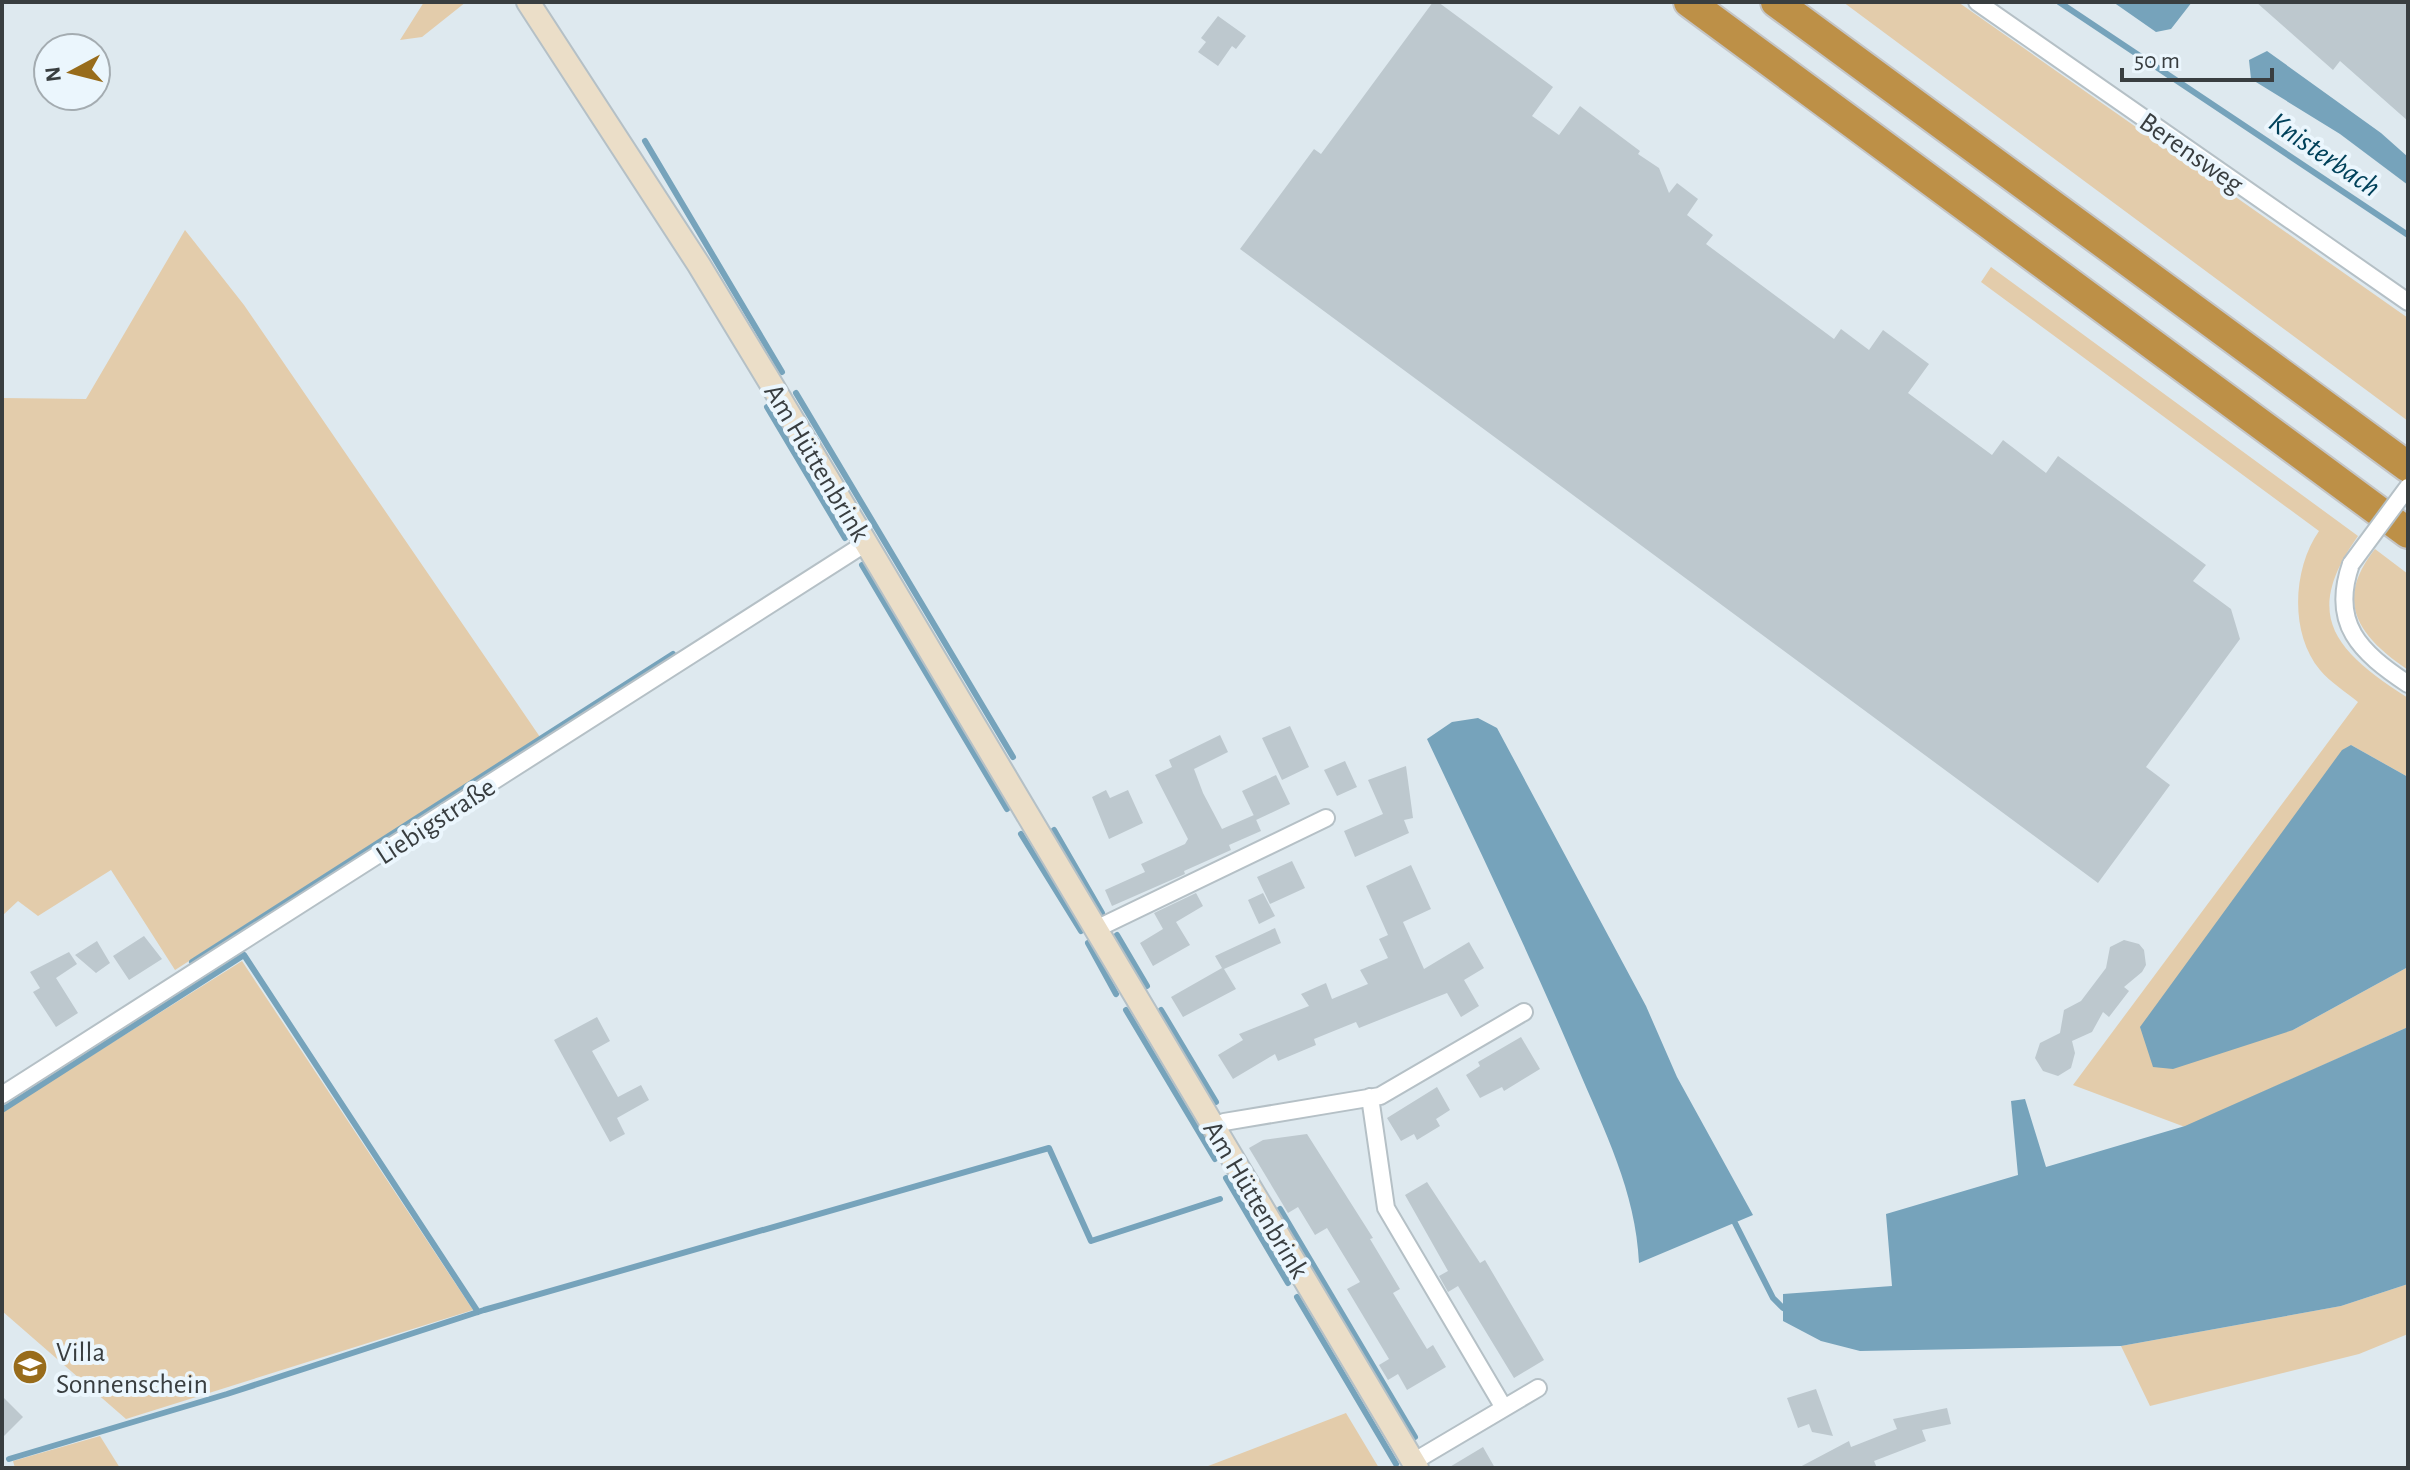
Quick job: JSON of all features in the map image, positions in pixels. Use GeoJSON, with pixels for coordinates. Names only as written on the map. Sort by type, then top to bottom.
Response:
{"type":"FeatureCollection","features":[{"type":"Feature","properties":{"kind":"highway"},"geometry":{"type":"LineString","coordinates":[[1689,2],[2408,533]]}},
{"type":"Feature","properties":{"kind":"highway"},"geometry":{"type":"LineString","coordinates":[[1776,2],[2408,467]]}},
{"type":"Feature","properties":{"kind":"street","name":"Am Hüttenbrink"},"geometry":{"type":"LineString","coordinates":[[528,2],[707,278],[1415,1465]]}},
{"type":"Feature","properties":{"kind":"street","name":"Berensweg"},"geometry":{"type":"LineString","coordinates":[[1977,2],[2408,302]]}},
{"type":"Feature","properties":{"kind":"street"},"geometry":{"type":"LineString","coordinates":[[2408,487],[2351,564],[2341,592],[2345,620],[2361,648],[2408,684]]}},
{"type":"Feature","properties":{"kind":"street","name":"Liebigstraße"},"geometry":{"type":"LineString","coordinates":[[2,1095],[866,543]]}},
{"type":"Feature","properties":{"kind":"street"},"geometry":{"type":"LineString","coordinates":[[1096,929],[1326,818]]}},
{"type":"Feature","properties":{"kind":"street"},"geometry":{"type":"LineString","coordinates":[[1214,1128],[1224,1122],[1380,1096],[1524,1012]]}},
{"type":"Feature","properties":{"kind":"street"},"geometry":{"type":"LineString","coordinates":[[1370,1097],[1386,1208],[1504,1408]]}},
{"type":"Feature","properties":{"kind":"street"},"geometry":{"type":"LineString","coordinates":[[1415,1465],[1538,1388]]}},
{"type":"Feature","properties":{"kind":"shaded area"},"geometry":{"type":"Polygon","coordinates":[[[424,2],[466,2],[422,37],[400,40],[424,2]]]}},
{"type":"Feature","properties":{"kind":"shaded area"},"geometry":{"type":"Polygon","coordinates":[[[1843,2],[1958,2],[2408,318],[2408,421],[1843,2]]]}},
{"type":"Feature","properties":{"kind":"shaded area"},"geometry":{"type":"Polygon","coordinates":[[[185,230],[244,305],[540,737],[175,970],[111,870],[38,916],[18,901],[2,916],[2,398],[86,399],[185,230]]]}},
{"type":"Feature","properties":{"kind":"shaded area"},"geometry":{"type":"Polygon","coordinates":[[[1991,267],[2358,536],[2341,564],[2332,588],[2330,610],[2334,629],[2361,664],[2408,698],[2408,777],[2351,745],[2293,1030],[2408,967],[2408,1027],[2185,1127],[2073,1085],[2358,702],[2320,670],[2303,638],[2299,620],[2300,581],[2310,546],[2319,531],[1981,282],[1991,267]]]}},
{"type":"Feature","properties":{"kind":"shaded area"},"geometry":{"type":"Polygon","coordinates":[[[2375,549],[2408,574],[2408,670],[2376,645],[2357,617],[2354,602],[2356,586],[2362,568],[2375,549]]]}},
{"type":"Feature","properties":{"kind":"shaded area"},"geometry":{"type":"Polygon","coordinates":[[[242,961],[473,1310],[126,1419],[2,1311],[2,1112],[242,961]]]}},
{"type":"Feature","properties":{"kind":"shaded area"},"geometry":{"type":"Polygon","coordinates":[[[2408,1284],[2408,1334],[2359,1354],[2150,1406],[2121,1346],[2341,1306],[2408,1284]]]}},
{"type":"Feature","properties":{"kind":"shaded area"},"geometry":{"type":"Polygon","coordinates":[[[1346,1413],[1379,1468],[1203,1468],[1346,1413]]]}},
{"type":"Feature","properties":{"kind":"shaded area"},"geometry":{"type":"Polygon","coordinates":[[[100,1436],[120,1468],[15,1468],[13,1461],[100,1436]]]}},
{"type":"Feature","properties":{"kind":"water"},"geometry":{"type":"Polygon","coordinates":[[[2113,2],[2192,2],[2171,29],[2156,32],[2113,2]]]}},
{"type":"Feature","properties":{"kind":"water"},"geometry":{"type":"Polygon","coordinates":[[[2267,51],[2381,133],[2408,157],[2408,185],[2340,134],[2251,79],[2249,60],[2267,51]]]}},
{"type":"Feature","properties":{"kind":"water"},"geometry":{"type":"Polygon","coordinates":[[[1478,718],[1497,728],[1646,1006],[1677,1077],[1753,1215],[1639,1263],[1632,1211],[1608,1138],[1522,942],[1427,739],[1452,722],[1478,718]]]}},
{"type":"Feature","properties":{"kind":"water"},"geometry":{"type":"Polygon","coordinates":[[[2351,745],[2408,777],[2408,967],[2293,1030],[2173,1069],[2153,1067],[2140,1027],[2342,750],[2351,745]]]}},
{"type":"Feature","properties":{"kind":"water"},"geometry":{"type":"Polygon","coordinates":[[[2408,1027],[2408,1284],[2341,1306],[2121,1346],[1860,1351],[1821,1341],[1783,1321],[1783,1294],[1892,1286],[1886,1214],[2018,1175],[2011,1101],[2025,1099],[2046,1167],[2185,1126],[2408,1027]]]}},
{"type":"Feature","properties":{"kind":"building"},"geometry":{"type":"Polygon","coordinates":[[[1433,2],[1438,2],[1553,87],[1532,116],[1559,135],[1580,106],[1659,168],[1669,193],[1677,183],[1698,199],[1687,215],[1713,235],[1706,244],[1834,339],[1841,329],[1869,350],[1883,330],[1929,364],[1908,393],[1992,455],[2003,440],[2046,473],[2058,456],[2206,565],[2193,581],[2231,609],[2240,639],[2146,767],[2170,785],[2098,883],[1240,249],[1314,149],[1321,154],[1433,2]]]}},
{"type":"Feature","properties":{"kind":"building"},"geometry":{"type":"Polygon","coordinates":[[[2256,2],[2408,2],[2408,121],[2340,61],[2333,70],[2256,2]]]}},
{"type":"Feature","properties":{"kind":"building"},"geometry":{"type":"Polygon","coordinates":[[[1218,16],[1246,36],[1236,49],[1232,46],[1218,66],[1198,52],[1206,42],[1201,38],[1218,16]]]}},
{"type":"Feature","properties":{"kind":"building"},"geometry":{"type":"Polygon","coordinates":[[[1290,726],[1309,767],[1282,780],[1262,738],[1290,726]]]}},
{"type":"Feature","properties":{"kind":"building"},"geometry":{"type":"Polygon","coordinates":[[[1220,735],[1228,752],[1194,769],[1203,793],[1222,829],[1254,815],[1261,831],[1229,845],[1231,850],[1184,871],[1185,874],[1112,906],[1105,890],[1145,872],[1141,864],[1185,844],[1188,839],[1155,775],[1172,767],[1169,760],[1220,735]]]}},
{"type":"Feature","properties":{"kind":"building"},"geometry":{"type":"Polygon","coordinates":[[[1345,761],[1357,787],[1337,796],[1324,770],[1345,761]]]}},
{"type":"Feature","properties":{"kind":"building"},"geometry":{"type":"Polygon","coordinates":[[[1406,766],[1413,818],[1404,820],[1409,833],[1355,857],[1344,831],[1383,814],[1368,780],[1406,766]]]}},
{"type":"Feature","properties":{"kind":"building"},"geometry":{"type":"Polygon","coordinates":[[[1276,775],[1290,804],[1256,820],[1242,791],[1276,775]]]}},
{"type":"Feature","properties":{"kind":"building"},"geometry":{"type":"Polygon","coordinates":[[[1106,790],[1110,798],[1128,790],[1143,823],[1109,839],[1092,797],[1106,790]]]}},
{"type":"Feature","properties":{"kind":"building"},"geometry":{"type":"Polygon","coordinates":[[[1292,861],[1305,888],[1270,904],[1257,877],[1292,861]]]}},
{"type":"Feature","properties":{"kind":"building"},"geometry":{"type":"Polygon","coordinates":[[[1411,865],[1431,909],[1403,922],[1424,969],[1469,942],[1484,968],[1464,980],[1479,1006],[1461,1017],[1447,993],[1359,1028],[1356,1022],[1314,1039],[1316,1045],[1278,1061],[1275,1054],[1233,1079],[1218,1055],[1243,1040],[1239,1034],[1309,1006],[1301,994],[1326,983],[1332,999],[1368,984],[1360,970],[1388,958],[1379,939],[1388,935],[1366,886],[1411,865]]]}},
{"type":"Feature","properties":{"kind":"building"},"geometry":{"type":"Polygon","coordinates":[[[1196,893],[1203,906],[1176,922],[1190,945],[1153,966],[1140,943],[1163,929],[1154,913],[1196,893]]]}},
{"type":"Feature","properties":{"kind":"building"},"geometry":{"type":"Polygon","coordinates":[[[1263,893],[1275,916],[1259,924],[1248,900],[1263,893]]]}},
{"type":"Feature","properties":{"kind":"building"},"geometry":{"type":"Polygon","coordinates":[[[1275,928],[1281,943],[1224,969],[1236,989],[1183,1017],[1171,997],[1222,968],[1215,956],[1275,928]]]}},
{"type":"Feature","properties":{"kind":"building"},"geometry":{"type":"Polygon","coordinates":[[[144,936],[162,959],[129,980],[113,956],[144,936]]]}},
{"type":"Feature","properties":{"kind":"building"},"geometry":{"type":"Polygon","coordinates":[[[2124,940],[2139,944],[2144,950],[2146,965],[2142,972],[2124,987],[2129,991],[2109,1017],[2103,1012],[2092,1032],[2072,1041],[2075,1053],[2071,1068],[2058,1076],[2043,1071],[2035,1058],[2040,1043],[2060,1033],[2064,1010],[2081,1001],[2106,968],[2110,947],[2124,940]]]}},
{"type":"Feature","properties":{"kind":"building"},"geometry":{"type":"Polygon","coordinates":[[[97,941],[110,963],[96,973],[75,955],[97,941]]]}},
{"type":"Feature","properties":{"kind":"building"},"geometry":{"type":"Polygon","coordinates":[[[69,952],[77,964],[56,978],[78,1013],[56,1027],[33,992],[40,988],[30,972],[69,952]]]}},
{"type":"Feature","properties":{"kind":"building"},"geometry":{"type":"Polygon","coordinates":[[[597,1017],[610,1041],[592,1051],[618,1097],[641,1085],[649,1100],[617,1118],[625,1134],[610,1142],[554,1040],[597,1017]]]}},
{"type":"Feature","properties":{"kind":"building"},"geometry":{"type":"Polygon","coordinates":[[[1521,1037],[1540,1069],[1504,1091],[1502,1087],[1480,1098],[1466,1075],[1480,1066],[1478,1062],[1521,1037]]]}},
{"type":"Feature","properties":{"kind":"building"},"geometry":{"type":"Polygon","coordinates":[[[1437,1087],[1450,1110],[1436,1119],[1440,1126],[1417,1140],[1414,1134],[1401,1141],[1387,1118],[1437,1087]]]}},
{"type":"Feature","properties":{"kind":"building"},"geometry":{"type":"Polygon","coordinates":[[[1307,1134],[1373,1238],[1370,1239],[1400,1289],[1393,1293],[1427,1349],[1433,1345],[1446,1367],[1407,1390],[1398,1374],[1388,1380],[1379,1365],[1389,1359],[1347,1289],[1360,1282],[1327,1228],[1315,1235],[1298,1207],[1288,1213],[1249,1148],[1263,1140],[1307,1134]]]}},
{"type":"Feature","properties":{"kind":"building"},"geometry":{"type":"Polygon","coordinates":[[[1427,1182],[1480,1263],[1485,1260],[1544,1360],[1514,1378],[1458,1286],[1448,1292],[1439,1276],[1448,1271],[1405,1195],[1427,1182]]]}},
{"type":"Feature","properties":{"kind":"building"},"geometry":{"type":"Polygon","coordinates":[[[1816,1389],[1833,1436],[1812,1432],[1809,1424],[1798,1428],[1787,1398],[1816,1389]]]}},
{"type":"Feature","properties":{"kind":"building"},"geometry":{"type":"Polygon","coordinates":[[[2,1396],[23,1417],[2,1438],[2,1396]]]}},
{"type":"Feature","properties":{"kind":"building"},"geometry":{"type":"Polygon","coordinates":[[[1947,1408],[1951,1424],[1922,1430],[1926,1441],[1874,1461],[1877,1468],[1798,1468],[1849,1441],[1851,1447],[1897,1429],[1893,1419],[1947,1408]]]}},
{"type":"Feature","properties":{"kind":"building"},"geometry":{"type":"Polygon","coordinates":[[[1483,1447],[1495,1468],[1448,1468],[1483,1447]]]}},
{"type":"Feature","properties":{"kind":"waterway","name":"Knisterbach"},"geometry":{"type":"LineString","coordinates":[[2059,2],[2408,235]]}},
{"type":"Feature","properties":{"kind":"waterway"},"geometry":{"type":"LineString","coordinates":[[645,141],[782,372]]}},
{"type":"Feature","properties":{"kind":"waterway"},"geometry":{"type":"LineString","coordinates":[[796,393],[1013,757]]}},
{"type":"Feature","properties":{"kind":"waterway"},"geometry":{"type":"LineString","coordinates":[[767,407],[845,538]]}},
{"type":"Feature","properties":{"kind":"waterway"},"geometry":{"type":"LineString","coordinates":[[862,565],[1007,809]]}},
{"type":"Feature","properties":{"kind":"waterway"},"geometry":{"type":"LineString","coordinates":[[192,962],[673,654]]}},
{"type":"Feature","properties":{"kind":"waterway"},"geometry":{"type":"LineString","coordinates":[[1054,830],[1102,913]]}},
{"type":"Feature","properties":{"kind":"waterway"},"geometry":{"type":"LineString","coordinates":[[1021,834],[1081,931]]}},
{"type":"Feature","properties":{"kind":"waterway"},"geometry":{"type":"LineString","coordinates":[[1117,935],[1147,986]]}},
{"type":"Feature","properties":{"kind":"waterway"},"geometry":{"type":"LineString","coordinates":[[1088,943],[1116,994]]}},
{"type":"Feature","properties":{"kind":"waterway"},"geometry":{"type":"LineString","coordinates":[[2,1110],[244,955],[478,1312]]}},
{"type":"Feature","properties":{"kind":"waterway"},"geometry":{"type":"LineString","coordinates":[[1126,1010],[1215,1159]]}},
{"type":"Feature","properties":{"kind":"waterway"},"geometry":{"type":"LineString","coordinates":[[1161,1010],[1216,1102]]}},
{"type":"Feature","properties":{"kind":"waterway"},"geometry":{"type":"LineString","coordinates":[[9,1459],[227,1394],[484,1310],[1049,1148],[1091,1241],[1220,1199]]}},
{"type":"Feature","properties":{"kind":"waterway"},"geometry":{"type":"LineString","coordinates":[[1226,1178],[1288,1283]]}},
{"type":"Feature","properties":{"kind":"waterway"},"geometry":{"type":"LineString","coordinates":[[1280,1209],[1415,1437]]}},
{"type":"Feature","properties":{"kind":"waterway"},"geometry":{"type":"LineString","coordinates":[[1735,1223],[1773,1298],[1783,1308]]}},
{"type":"Feature","properties":{"kind":"waterway"},"geometry":{"type":"LineString","coordinates":[[1297,1297],[1396,1464]]}},
{"type":"Feature","properties":{"kind":"place","name":"Villa Sonnenschein"},"geometry":{"type":"Point","coordinates":[30,1367]}}]}
